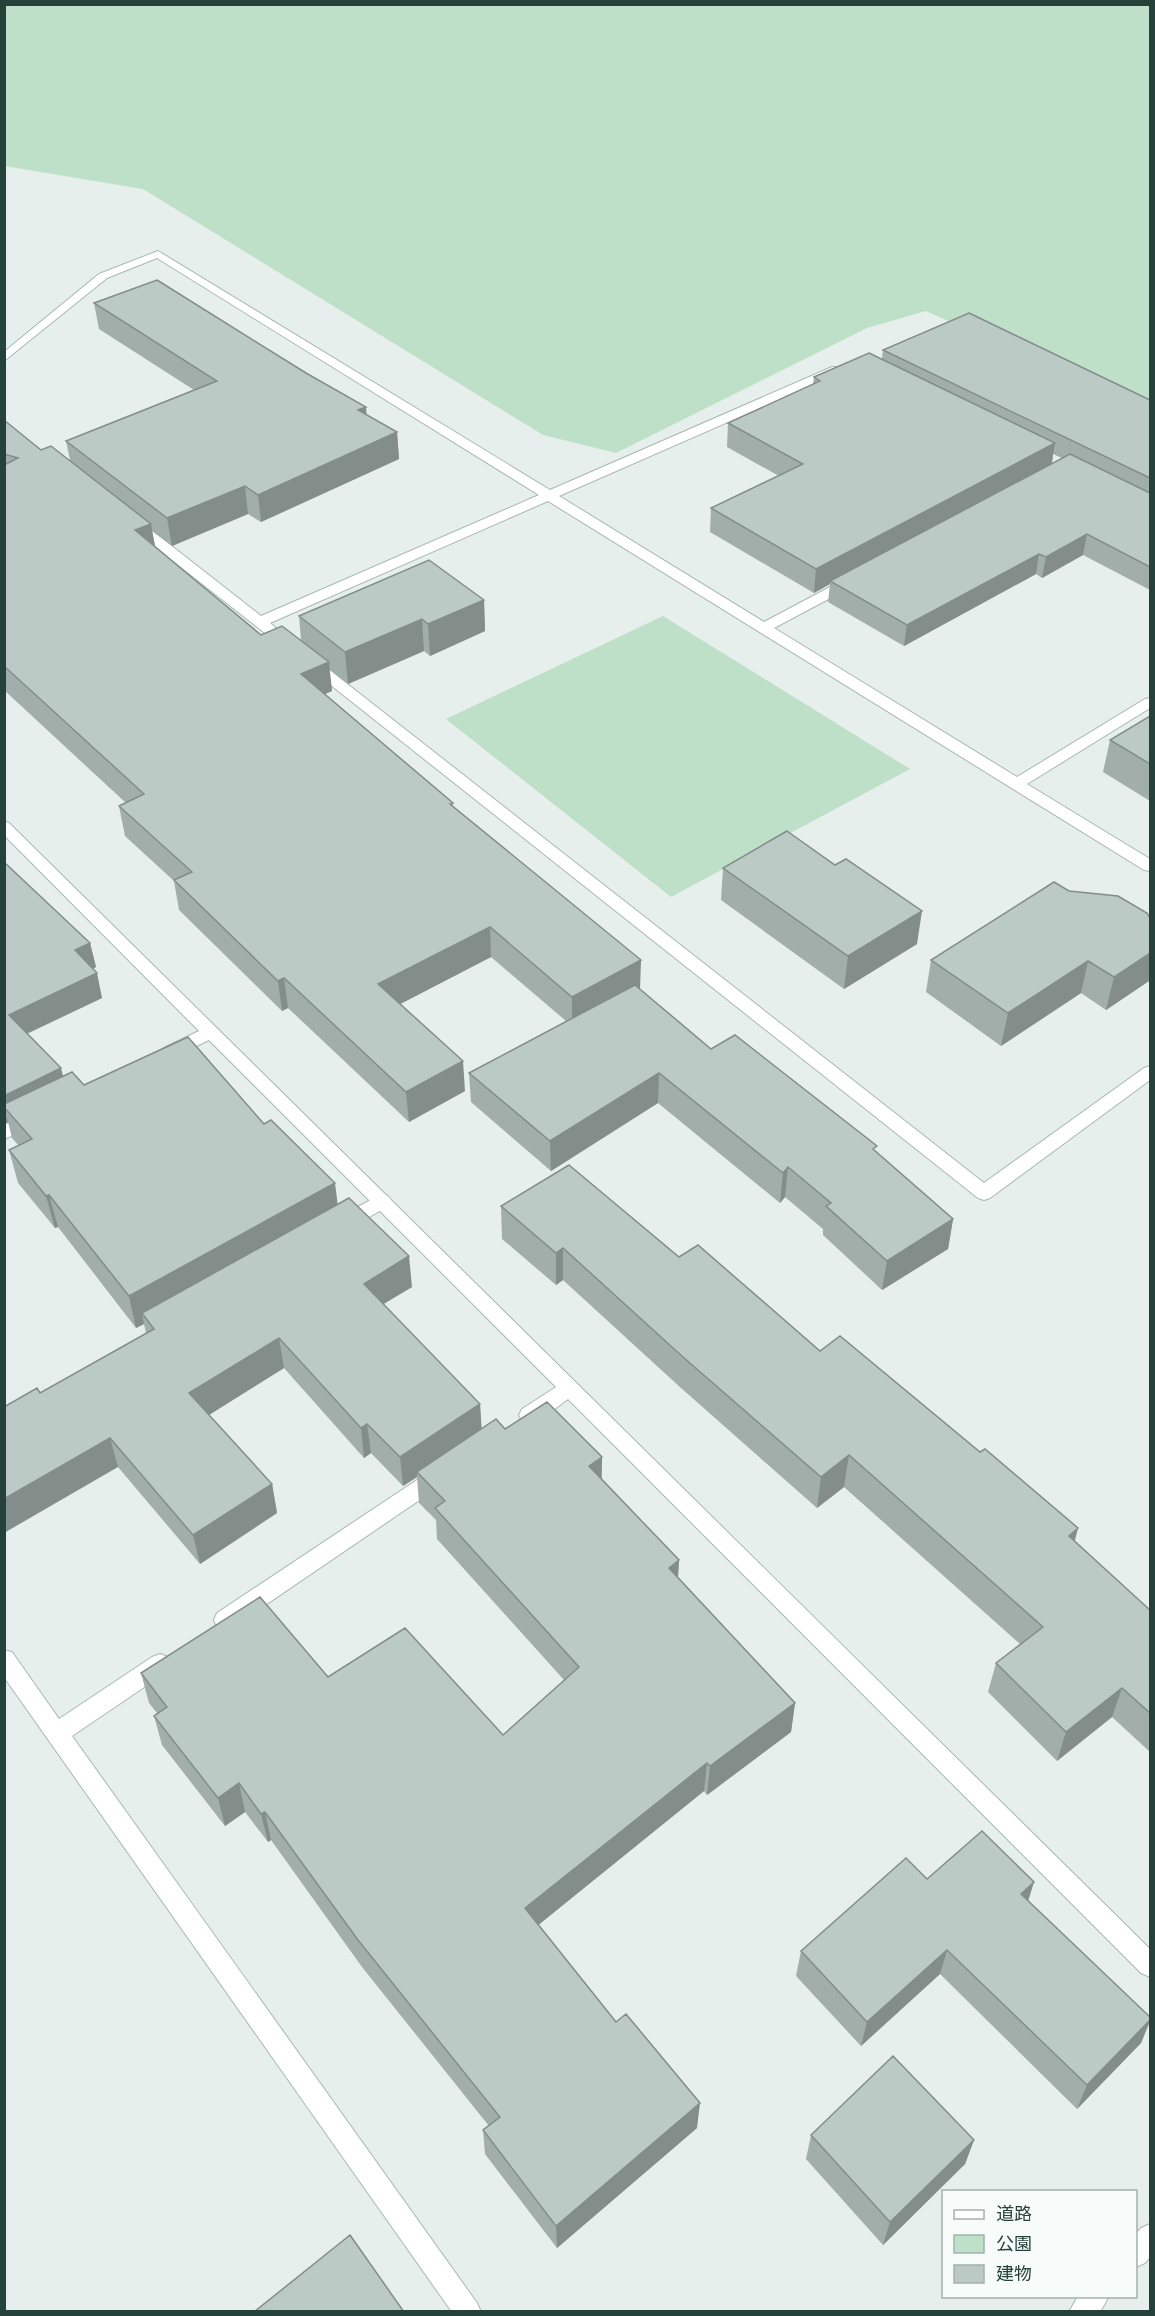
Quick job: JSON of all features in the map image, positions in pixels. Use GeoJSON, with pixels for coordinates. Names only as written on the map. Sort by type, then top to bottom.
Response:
{"type":"FeatureCollection","features":[{"type":"Feature","properties":{"kind":"street"},"geometry":{"type":"LineString","coordinates":[[4,358],[103,276],[158,254],[1150,866]]}},
{"type":"Feature","properties":{"kind":"street"},"geometry":{"type":"LineString","coordinates":[[260,622],[853,363]]}},
{"type":"Feature","properties":{"kind":"street"},"geometry":{"type":"LineString","coordinates":[[127,519],[984,1193],[1150,1072]]}},
{"type":"Feature","properties":{"kind":"street"},"geometry":{"type":"LineString","coordinates":[[763,628],[857,578]]}},
{"type":"Feature","properties":{"kind":"street"},"geometry":{"type":"LineString","coordinates":[[1017,784],[1150,702]]}},
{"type":"Feature","properties":{"kind":"street"},"geometry":{"type":"LineString","coordinates":[[9,837],[211,1032],[1150,1965]]}},
{"type":"Feature","properties":{"kind":"street"},"geometry":{"type":"LineString","coordinates":[[160,1057],[211,1032]]}},
{"type":"Feature","properties":{"kind":"street"},"geometry":{"type":"LineString","coordinates":[[4,1134],[46,1113]]}},
{"type":"Feature","properties":{"kind":"street"},"geometry":{"type":"LineString","coordinates":[[321,1236],[382,1202]]}},
{"type":"Feature","properties":{"kind":"street"},"geometry":{"type":"LineString","coordinates":[[511,1428],[570,1388]]}},
{"type":"Feature","properties":{"kind":"street"},"geometry":{"type":"LineString","coordinates":[[205,1633],[452,1467]]}},
{"type":"Feature","properties":{"kind":"street"},"geometry":{"type":"LineString","coordinates":[[57,1733],[176,1653]]}},
{"type":"Feature","properties":{"kind":"street"},"geometry":{"type":"LineString","coordinates":[[4,1659],[468,2312]]}},
{"type":"Feature","properties":{"kind":"street"},"geometry":{"type":"LineString","coordinates":[[1137,2253],[1150,2237]]}},
{"type":"Feature","properties":{"kind":"street"},"geometry":{"type":"LineString","coordinates":[[1082,2312],[1094,2298]]}},
{"type":"Feature","properties":{"kind":"green space"},"geometry":{"type":"Polygon","coordinates":[[[4,5],[1150,5],[1150,412],[926,311],[867,328],[616,453],[543,435],[143,189],[5,166],[4,5]]]}},
{"type":"Feature","properties":{"kind":"green space"},"geometry":{"type":"Polygon","coordinates":[[[663,616],[910,769],[671,897],[446,719],[663,616]]]}},
{"type":"Feature","properties":{"kind":"building"},"geometry":{"type":"Polygon","coordinates":[[[157,280],[306,373],[366,407],[358,410],[397,432],[258,495],[245,486],[167,518],[66,441],[217,381],[94,303],[157,280]]]}},
{"type":"Feature","properties":{"kind":"building"},"geometry":{"type":"Polygon","coordinates":[[[969,313],[1150,400],[1150,478],[883,350],[969,313]]]}},
{"type":"Feature","properties":{"kind":"building"},"geometry":{"type":"Polygon","coordinates":[[[869,353],[1055,443],[816,569],[711,508],[803,464],[728,423],[820,381],[814,377],[869,353]]]}},
{"type":"Feature","properties":{"kind":"building"},"geometry":{"type":"Polygon","coordinates":[[[4,420],[41,450],[51,446],[151,524],[135,530],[261,635],[282,626],[329,662],[301,674],[453,803],[450,804],[641,960],[572,997],[490,927],[378,984],[463,1061],[406,1092],[284,978],[278,981],[174,880],[192,872],[119,806],[144,794],[4,666],[4,465],[18,458],[4,454],[4,420]]]}},
{"type":"Feature","properties":{"kind":"building"},"geometry":{"type":"Polygon","coordinates":[[[1070,454],[1150,493],[1150,567],[1087,534],[1046,557],[1039,554],[907,625],[830,581],[1070,454]]]}},
{"type":"Feature","properties":{"kind":"building"},"geometry":{"type":"Polygon","coordinates":[[[429,560],[484,600],[428,624],[422,619],[345,652],[299,616],[429,560]]]}},
{"type":"Feature","properties":{"kind":"building"},"geometry":{"type":"Polygon","coordinates":[[[1150,716],[1150,764],[1110,740],[1150,716]]]}},
{"type":"Feature","properties":{"kind":"building"},"geometry":{"type":"Polygon","coordinates":[[[787,831],[835,865],[846,859],[922,911],[848,956],[723,868],[787,831]]]}},
{"type":"Feature","properties":{"kind":"building"},"geometry":{"type":"Polygon","coordinates":[[[4,862],[90,943],[75,950],[97,973],[9,1015],[61,1068],[4,1096],[4,862]]]}},
{"type":"Feature","properties":{"kind":"building"},"geometry":{"type":"Polygon","coordinates":[[[1054,882],[1069,891],[1118,896],[1147,913],[1150,918],[1150,953],[1114,977],[1088,961],[1008,1013],[931,960],[1054,882]]]}},
{"type":"Feature","properties":{"kind":"building"},"geometry":{"type":"Polygon","coordinates":[[[635,985],[711,1049],[735,1035],[877,1146],[873,1149],[953,1219],[887,1261],[826,1206],[831,1203],[788,1167],[783,1173],[659,1073],[550,1141],[469,1073],[635,985]]]}},
{"type":"Feature","properties":{"kind":"building"},"geometry":{"type":"Polygon","coordinates":[[[188,1037],[264,1124],[271,1120],[335,1183],[129,1296],[49,1195],[46,1196],[9,1150],[32,1139],[4,1107],[4,1104],[72,1072],[84,1085],[188,1037]]]}},
{"type":"Feature","properties":{"kind":"building"},"geometry":{"type":"Polygon","coordinates":[[[569,1165],[679,1257],[698,1245],[820,1351],[840,1336],[980,1452],[985,1449],[1078,1528],[1069,1536],[1150,1610],[1150,1713],[1122,1688],[1066,1732],[996,1663],[1043,1627],[849,1455],[821,1477],[683,1357],[563,1248],[556,1253],[501,1206],[569,1165]]]}},
{"type":"Feature","properties":{"kind":"building"},"geometry":{"type":"Polygon","coordinates":[[[349,1198],[409,1256],[364,1284],[480,1404],[400,1457],[367,1424],[361,1428],[279,1338],[189,1393],[272,1484],[193,1535],[110,1438],[4,1499],[4,1407],[37,1388],[40,1393],[154,1329],[142,1313],[349,1198]]]}},
{"type":"Feature","properties":{"kind":"building"},"geometry":{"type":"Polygon","coordinates":[[[547,1402],[602,1457],[589,1466],[679,1560],[669,1568],[795,1703],[710,1766],[707,1763],[525,1908],[616,2022],[626,2014],[700,2103],[556,2226],[483,2130],[500,2117],[358,1940],[265,1812],[261,1814],[239,1783],[218,1798],[154,1716],[167,1707],[141,1673],[260,1597],[328,1677],[405,1628],[503,1735],[579,1667],[435,1508],[445,1501],[417,1472],[496,1419],[505,1429],[547,1402]]]}},
{"type":"Feature","properties":{"kind":"building"},"geometry":{"type":"Polygon","coordinates":[[[982,1831],[1034,1882],[1021,1894],[1150,2017],[1150,2020],[1087,2085],[947,1950],[867,2022],[801,1951],[906,1858],[927,1879],[982,1831]]]}},
{"type":"Feature","properties":{"kind":"building"},"geometry":{"type":"Polygon","coordinates":[[[893,2056],[974,2140],[890,2222],[811,2135],[893,2056]]]}},
{"type":"Feature","properties":{"kind":"building"},"geometry":{"type":"Polygon","coordinates":[[[350,2235],[404,2312],[254,2312],[350,2235]]]}}]}
